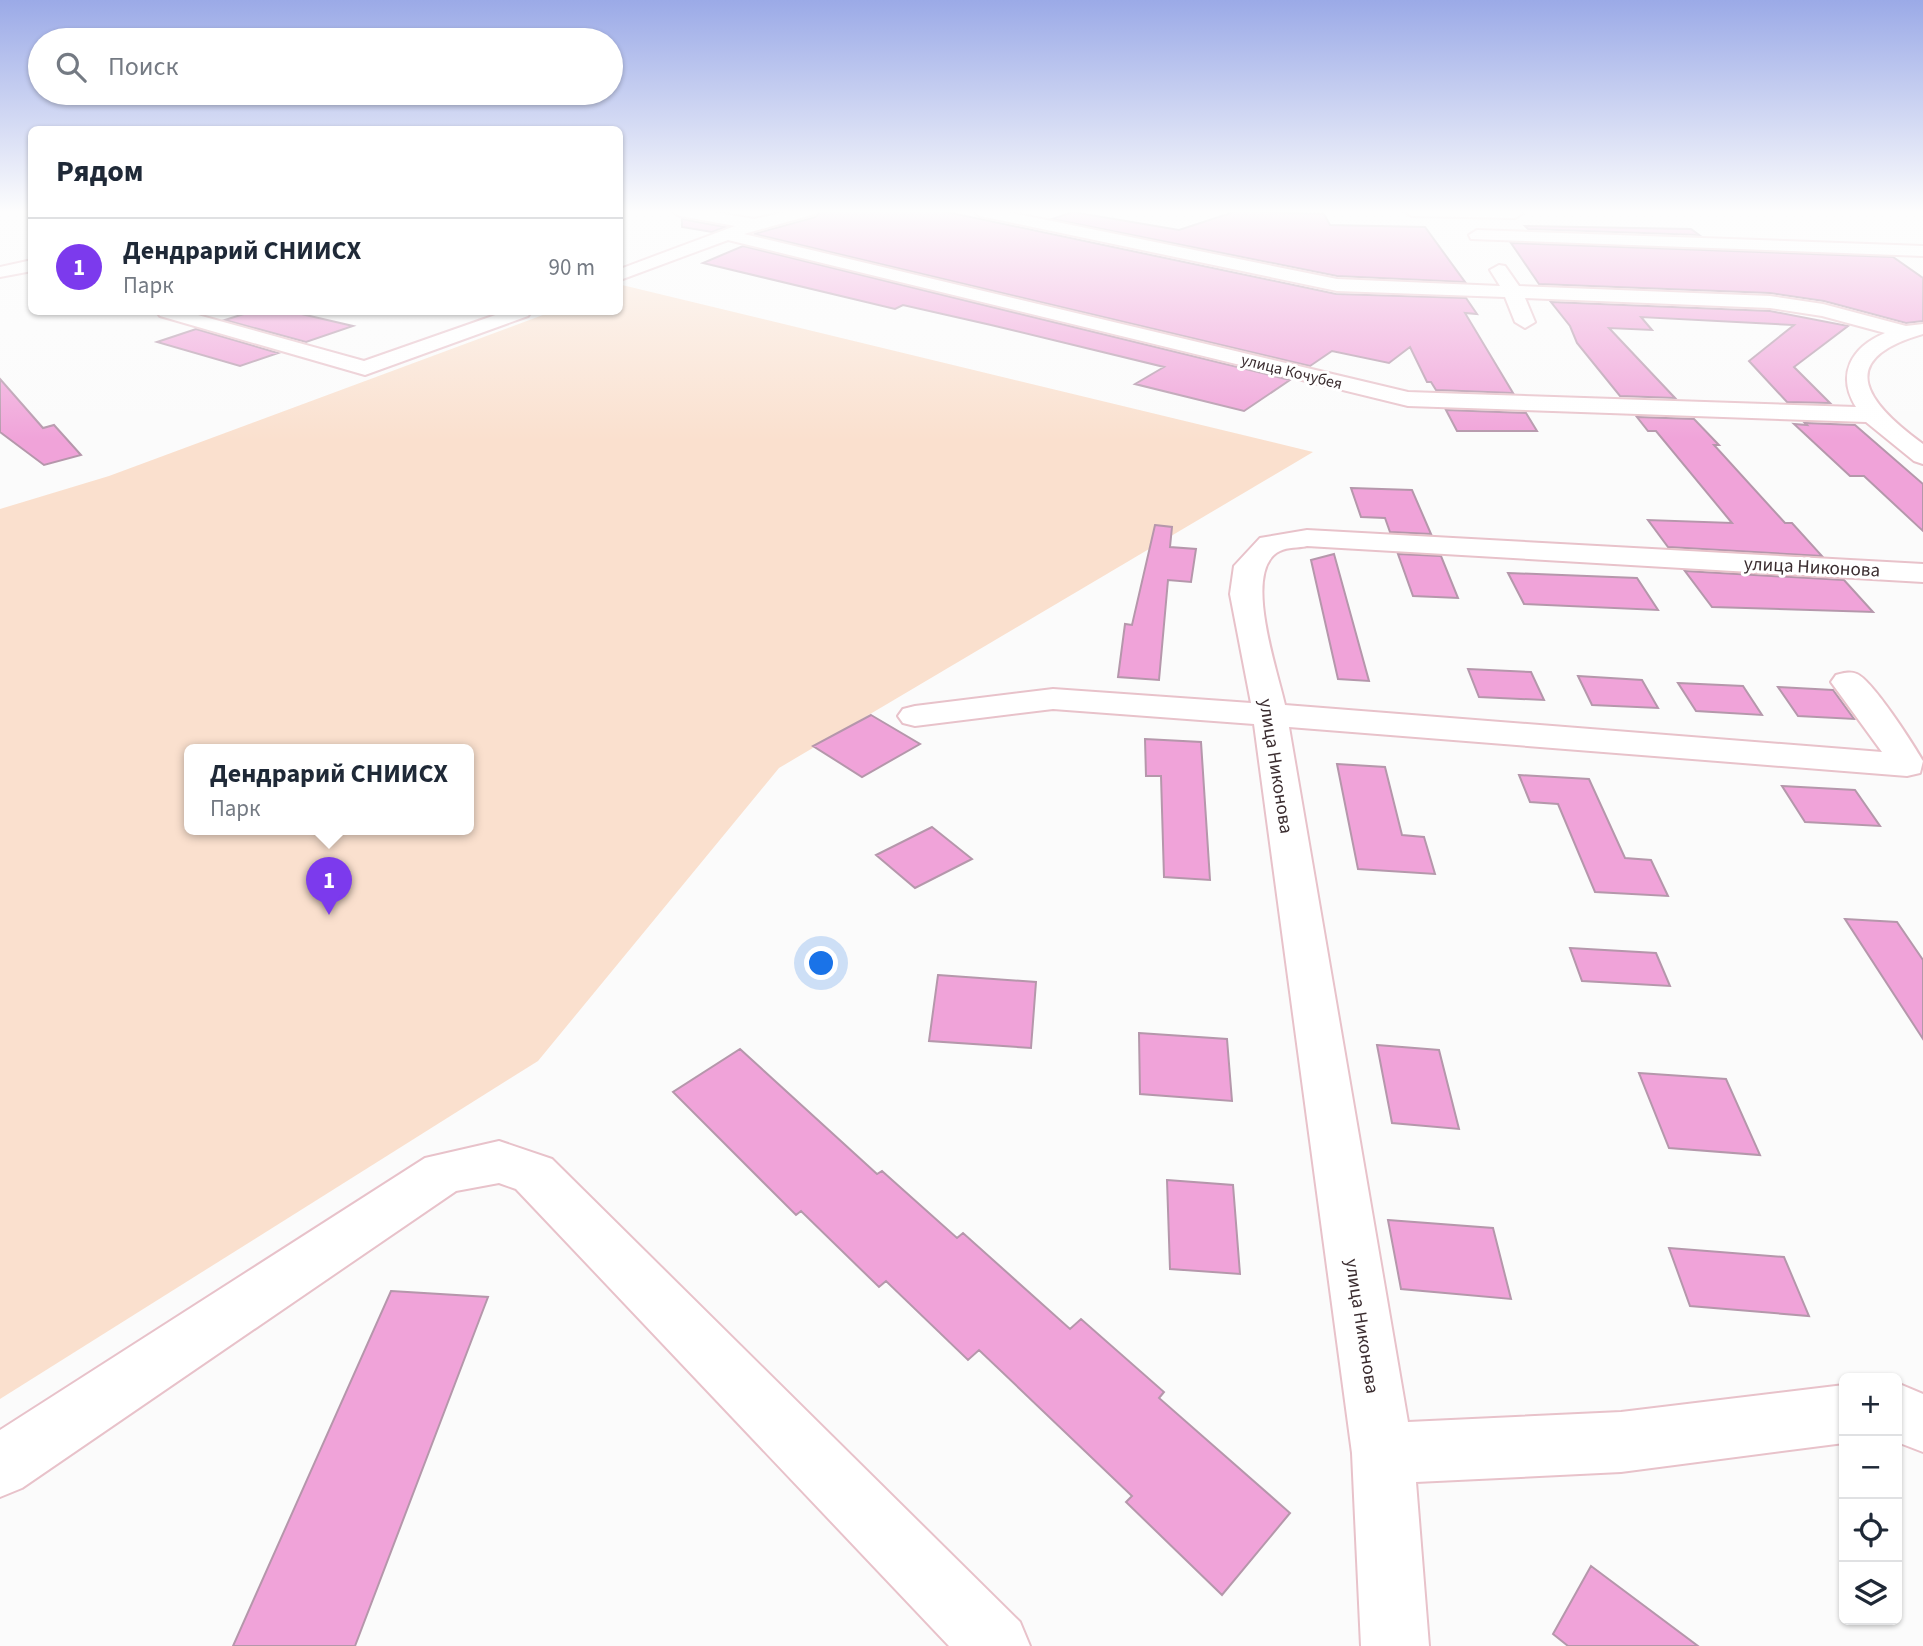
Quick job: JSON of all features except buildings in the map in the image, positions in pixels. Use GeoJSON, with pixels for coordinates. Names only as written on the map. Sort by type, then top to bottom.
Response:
{"type":"FeatureCollection","features":[{"type":"Feature","properties":{"kind":"street","name":"улица Кочубея"},"geometry":{"type":"LineString","coordinates":[[947,288],[1408,399],[1872,415]]}},
{"type":"Feature","properties":{"kind":"street"},"geometry":{"type":"LineString","coordinates":[[1435,288],[1770,302],[1824,310],[1914,330]]}},
{"type":"Feature","properties":{"kind":"street"},"geometry":{"type":"LineString","coordinates":[[1512,290],[1525,322]]}},
{"type":"Feature","properties":{"kind":"street"},"geometry":{"type":"LineString","coordinates":[[178,315],[365,368],[513,315]]}},
{"type":"Feature","properties":{"kind":"street"},"geometry":{"type":"LineString","coordinates":[[1914,330],[1864,352],[1854,372],[1858,390],[1872,415],[1923,456]]}},
{"type":"Feature","properties":{"kind":"street","name":"улица Никонова"},"geometry":{"type":"LineString","coordinates":[[1395,1646],[1382,1453],[1270,714],[1245,594],[1249,566],[1270,544],[1307,538],[1923,573]]}},
{"type":"Feature","properties":{"kind":"street"},"geometry":{"type":"LineString","coordinates":[[915,716],[1052,699],[1907,765],[1892,738],[1848,682]]}},
{"type":"Feature","properties":{"kind":"street"},"geometry":{"type":"LineString","coordinates":[[0,1466],[443,1173],[499,1162],[534,1174],[996,1646]]}},
{"type":"Feature","properties":{"kind":"street"},"geometry":{"type":"LineString","coordinates":[[1902,1414],[1923,1423]]}},
{"type":"Feature","properties":{"kind":"street"},"geometry":{"type":"LineString","coordinates":[[1382,1453],[1621,1442],[1839,1415]]}},
{"type":"Feature","properties":{"kind":"shaded area"},"geometry":{"type":"Polygon","coordinates":[[[623,288],[634,288],[1313,452],[779,768],[538,1061],[0,1399],[0,509],[109,476],[543,315],[623,315],[623,288]]]}},
{"type":"Feature","properties":{"kind":"place","name":"Дендрарий СНИИСХ"},"geometry":{"type":"Point","coordinates":[329,915]}}]}
